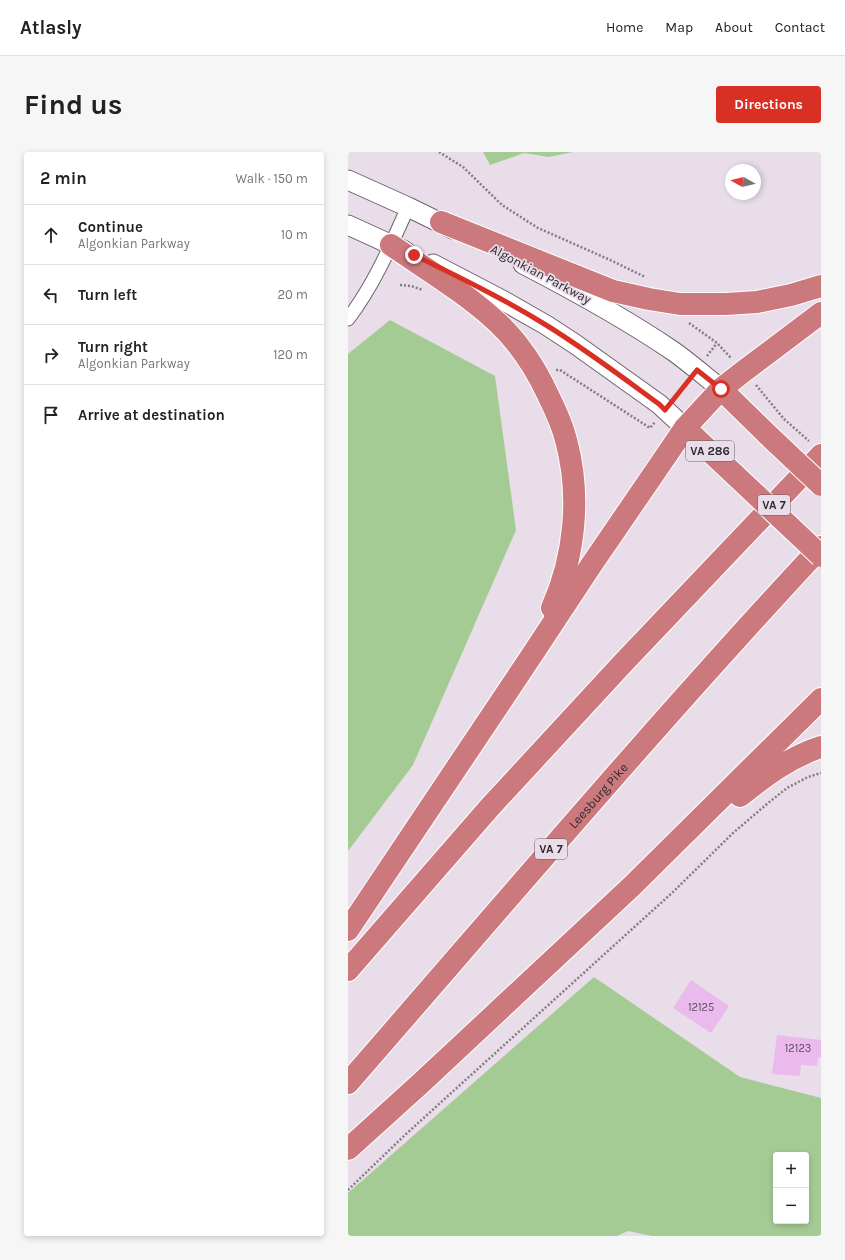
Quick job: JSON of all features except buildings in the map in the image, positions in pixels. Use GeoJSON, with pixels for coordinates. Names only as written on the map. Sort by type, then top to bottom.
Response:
{"type":"FeatureCollection","features":[{"type":"Feature","properties":{"kind":"highway"},"geometry":{"type":"LineString","coordinates":[[441,222],[613,291],[657,301],[680,304],[757,302],[791,295],[821,286]]}},
{"type":"Feature","properties":{"kind":"highway"},"geometry":{"type":"LineString","coordinates":[[391,245],[462,294],[498,324],[519,348],[538,374],[554,407],[566,440],[574,495],[574,522],[571,548],[564,576],[553,606],[526,664]]}},
{"type":"Feature","properties":{"kind":"highway"},"geometry":{"type":"LineString","coordinates":[[348,930],[592,564],[685,428],[721,389],[821,313]]}},
{"type":"Feature","properties":{"kind":"highway"},"geometry":{"type":"LineString","coordinates":[[721,389],[821,485]]}},
{"type":"Feature","properties":{"kind":"highway","name":"VA 286"},"geometry":{"type":"LineString","coordinates":[[685,428],[821,556]]}},
{"type":"Feature","properties":{"kind":"highway","name":"VA 7"},"geometry":{"type":"LineString","coordinates":[[348,970],[490,807],[624,662],[816,449]]}},
{"type":"Feature","properties":{"kind":"highway","name":"Leesburg Pike"},"geometry":{"type":"LineString","coordinates":[[348,1083],[586,809],[756,617],[821,547]]}},
{"type":"Feature","properties":{"kind":"highway"},"geometry":{"type":"LineString","coordinates":[[348,1149],[422,1083],[632,886],[821,698]]}},
{"type":"Feature","properties":{"kind":"highway"},"geometry":{"type":"LineString","coordinates":[[632,886],[765,776],[791,760],[821,747]]}},
{"type":"Feature","properties":{"kind":"main road","name":"Algonkian Parkway"},"geometry":{"type":"LineString","coordinates":[[348,180],[441,222],[591,300],[675,352],[721,389]]}},
{"type":"Feature","properties":{"kind":"main road"},"geometry":{"type":"LineString","coordinates":[[348,225],[453,274],[546,325],[659,404],[685,428]]}},
{"type":"Feature","properties":{"kind":"street"},"geometry":{"type":"LineString","coordinates":[[348,319],[363,298],[391,245],[408,207]]}},
{"type":"Feature","properties":{"kind":"path"},"geometry":{"type":"LineString","coordinates":[[400,285],[411,286],[423,290]]}},
{"type":"Feature","properties":{"kind":"path"},"geometry":{"type":"LineString","coordinates":[[538,374],[550,370],[560,370],[650,428],[717,343]]}},
{"type":"Feature","properties":{"kind":"path"},"geometry":{"type":"LineString","coordinates":[[784,419],[816,449]]}},
{"type":"Feature","properties":{"kind":"path"},"geometry":{"type":"LineString","coordinates":[[348,1190],[406,1134],[673,892],[766,804],[787,788],[808,777],[821,773]]}},
{"type":"Feature","properties":{"kind":"green space"},"geometry":{"type":"Polygon","coordinates":[[[483,152],[573,152],[549,157],[524,153],[490,165],[483,152]]]}},
{"type":"Feature","properties":{"kind":"green space"},"geometry":{"type":"Polygon","coordinates":[[[390,320],[495,376],[516,530],[413,765],[348,851],[348,354],[390,320]]]}},
{"type":"Feature","properties":{"kind":"green space"},"geometry":{"type":"Polygon","coordinates":[[[594,977],[740,1077],[821,1098],[821,1236],[652,1236],[628,1231],[617,1236],[348,1236],[348,1193],[594,977]]]}},
{"type":"Feature","properties":{"kind":"route"},"geometry":{"type":"LineString","coordinates":[[414,255],[504,301],[546,325],[659,404],[665,410],[697,370],[721,389]]}}]}
